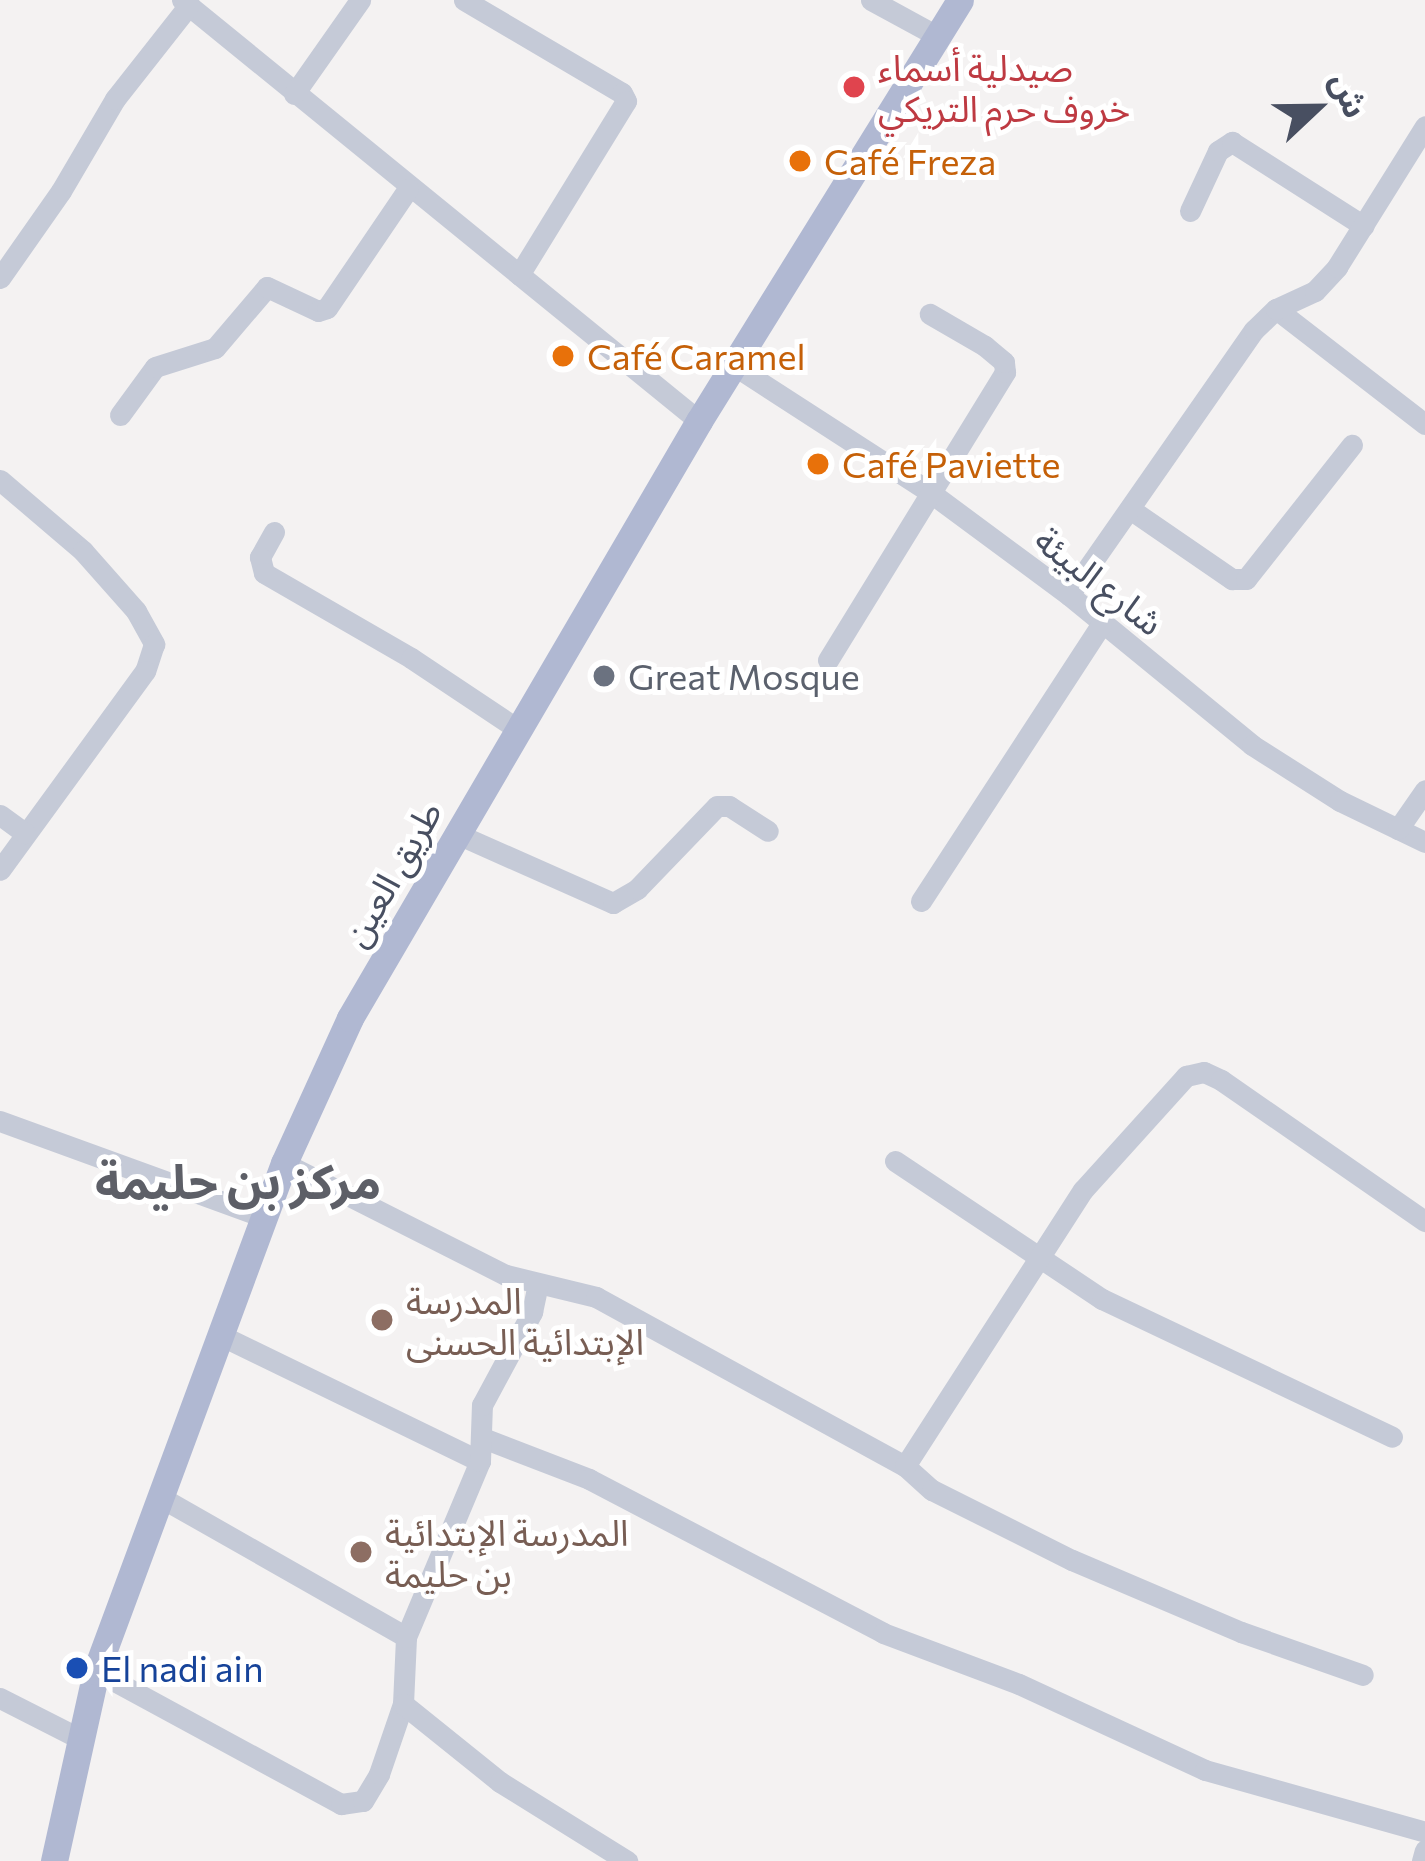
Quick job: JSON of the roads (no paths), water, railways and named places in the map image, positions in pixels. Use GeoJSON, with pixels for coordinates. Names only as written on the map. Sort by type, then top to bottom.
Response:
{"type":"FeatureCollection","features":[{"type":"Feature","properties":{"kind":"main road","name":"طريق العين"},"geometry":{"type":"LineString","coordinates":[[54,1861],[96,1671],[284,1163],[350,1018],[454,832],[699,421],[960,0]]}},
{"type":"Feature","properties":{"kind":"street"},"geometry":{"type":"LineString","coordinates":[[294,94],[360,0]]}},
{"type":"Feature","properties":{"kind":"street"},"geometry":{"type":"LineString","coordinates":[[464,0],[622,94],[626,101],[520,275]]}},
{"type":"Feature","properties":{"kind":"street"},"geometry":{"type":"LineString","coordinates":[[871,0],[937,36]]}},
{"type":"Feature","properties":{"kind":"street"},"geometry":{"type":"LineString","coordinates":[[0,278],[61,191],[115,99],[185,2],[408,189],[699,421]]}},
{"type":"Feature","properties":{"kind":"street"},"geometry":{"type":"LineString","coordinates":[[1070,595],[1254,330],[1276,309],[1315,291],[1364,226],[1425,126]]}},
{"type":"Feature","properties":{"kind":"street"},"geometry":{"type":"LineString","coordinates":[[1190,212],[1218,151],[1232,142],[1364,226]]}},
{"type":"Feature","properties":{"kind":"street"},"geometry":{"type":"LineString","coordinates":[[120,415],[155,367],[215,348],[267,286],[318,311],[327,308],[408,189]]}},
{"type":"Feature","properties":{"kind":"street"},"geometry":{"type":"LineString","coordinates":[[1276,309],[1425,424]]}},
{"type":"Feature","properties":{"kind":"street"},"geometry":{"type":"LineString","coordinates":[[828,660],[1005,373],[1001,359],[985,346],[930,314]]}},
{"type":"Feature","properties":{"kind":"street","name":"شارع البيئة"},"geometry":{"type":"LineString","coordinates":[[735,365],[932,493],[1070,595],[1252,745],[1340,801],[1425,842]]}},
{"type":"Feature","properties":{"kind":"street"},"geometry":{"type":"LineString","coordinates":[[1130,509],[1232,579],[1246,579],[1352,445]]}},
{"type":"Feature","properties":{"kind":"street"},"geometry":{"type":"LineString","coordinates":[[0,480],[83,551],[136,610],[154,644],[145,670],[0,870]]}},
{"type":"Feature","properties":{"kind":"street"},"geometry":{"type":"LineString","coordinates":[[274,532],[260,557],[264,573],[411,658],[518,730]]}},
{"type":"Feature","properties":{"kind":"street"},"geometry":{"type":"LineString","coordinates":[[922,902],[1103,622]]}},
{"type":"Feature","properties":{"kind":"street"},"geometry":{"type":"LineString","coordinates":[[1398,829],[1425,790]]}},
{"type":"Feature","properties":{"kind":"street"},"geometry":{"type":"LineString","coordinates":[[454,832],[613,903],[629,897],[717,806],[729,806],[768,831]]}},
{"type":"Feature","properties":{"kind":"street"},"geometry":{"type":"LineString","coordinates":[[0,815],[25,833]]}},
{"type":"Feature","properties":{"kind":"street"},"geometry":{"type":"LineString","coordinates":[[905,1466],[1035,1259],[1105,1162],[1196,1072],[1221,1079],[1425,1221]]}},
{"type":"Feature","properties":{"kind":"street"},"geometry":{"type":"LineString","coordinates":[[0,1120],[264,1217]]}},
{"type":"Feature","properties":{"kind":"street"},"geometry":{"type":"LineString","coordinates":[[895,1161],[1035,1259],[1173,1335],[1392,1437]]}},
{"type":"Feature","properties":{"kind":"street"},"geometry":{"type":"LineString","coordinates":[[284,1163],[454,1251],[538,1284],[596,1297],[905,1466],[932,1490],[1072,1560],[1241,1632],[1363,1675]]}},
{"type":"Feature","properties":{"kind":"street"},"geometry":{"type":"LineString","coordinates":[[96,1671],[341,1804],[363,1801],[403,1704],[406,1637],[480,1461],[482,1405],[532,1312],[538,1284]]}},
{"type":"Feature","properties":{"kind":"street"},"geometry":{"type":"LineString","coordinates":[[220,1335],[480,1461]]}},
{"type":"Feature","properties":{"kind":"street"},"geometry":{"type":"LineString","coordinates":[[483,1438],[589,1479],[884,1633],[1019,1684],[1204,1770],[1425,1832]]}},
{"type":"Feature","properties":{"kind":"street"},"geometry":{"type":"LineString","coordinates":[[160,1497],[406,1637]]}},
{"type":"Feature","properties":{"kind":"street"},"geometry":{"type":"LineString","coordinates":[[0,1698],[79,1738]]}},
{"type":"Feature","properties":{"kind":"street"},"geometry":{"type":"LineString","coordinates":[[403,1704],[500,1782],[628,1861]]}},
{"type":"Feature","properties":{"kind":"street"},"geometry":{"type":"LineString","coordinates":[[1423,1861],[1425,1850]]}},
{"type":"Feature","properties":{"kind":"place","name":"صيدلية أسماء خروف حرم التريكي"},"geometry":{"type":"Point","coordinates":[854,87]}},
{"type":"Feature","properties":{"kind":"place","name":"Café Freza"},"geometry":{"type":"Point","coordinates":[800,161]}},
{"type":"Feature","properties":{"kind":"place","name":"Café Caramel"},"geometry":{"type":"Point","coordinates":[563,356]}},
{"type":"Feature","properties":{"kind":"place","name":"Café Paviette"},"geometry":{"type":"Point","coordinates":[818,464]}},
{"type":"Feature","properties":{"kind":"place","name":"Great Mosque"},"geometry":{"type":"Point","coordinates":[604,676]}},
{"type":"Feature","properties":{"kind":"place","name":"المدرسة الإبتدائية الحسنى"},"geometry":{"type":"Point","coordinates":[382,1320]}},
{"type":"Feature","properties":{"kind":"place","name":"المدرسة الإبتدائية بن حليمة"},"geometry":{"type":"Point","coordinates":[361,1552]}},
{"type":"Feature","properties":{"kind":"place","name":"El nadi ain"},"geometry":{"type":"Point","coordinates":[77,1668]}},
{"type":"Feature","properties":{"kind":"district","name":"مركز بن حليمة"},"geometry":{"type":"Point","coordinates":[238,1180]}}]}
